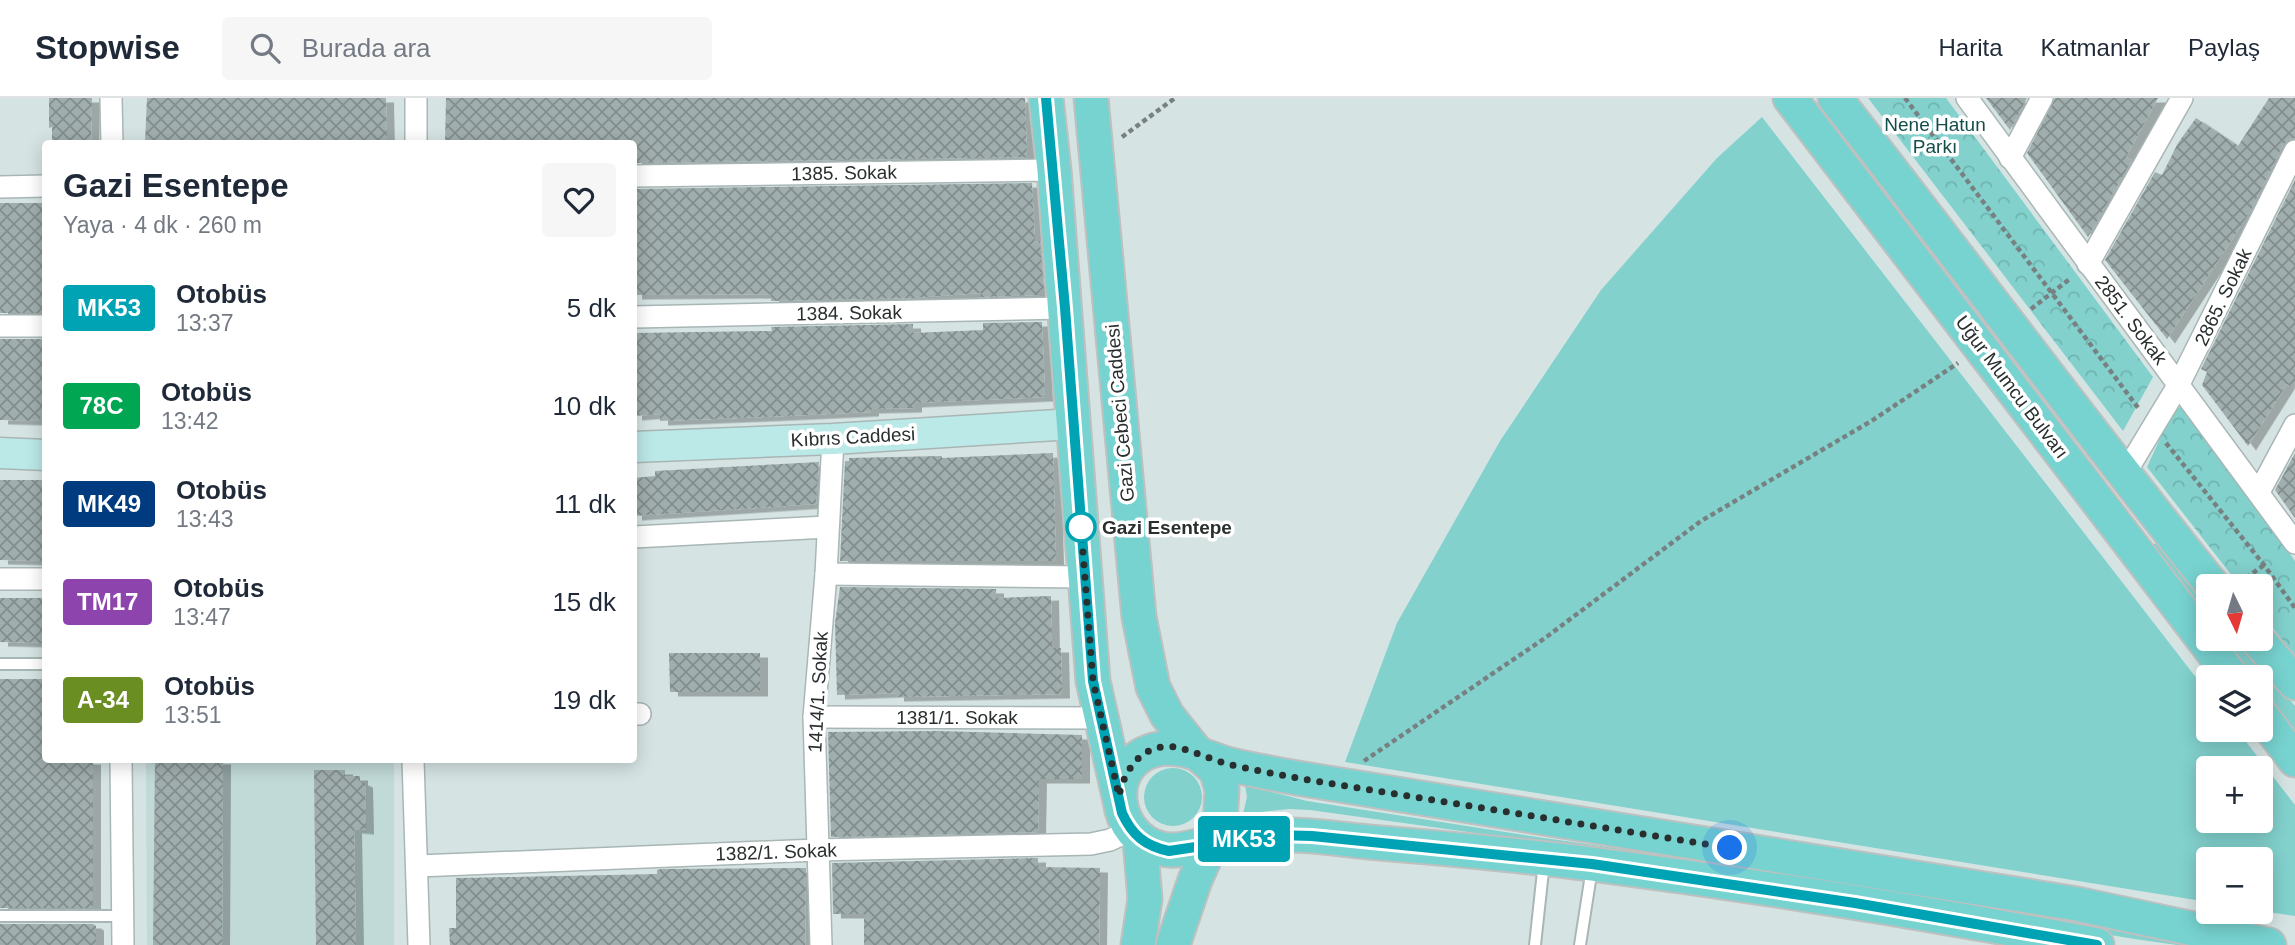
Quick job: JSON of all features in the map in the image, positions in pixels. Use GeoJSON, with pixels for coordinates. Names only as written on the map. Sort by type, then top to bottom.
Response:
{"type":"FeatureCollection","features":[{"type":"Feature","properties":{"kind":"main road"},"geometry":{"type":"LineString","coordinates":[[1046,98],[1054,170],[1093,681],[1122,813],[1135,835],[1145,899],[1138,945]]}},
{"type":"Feature","properties":{"kind":"main road","name":"Gazi Cebeci Caddesi"},"geometry":{"type":"LineString","coordinates":[[1091,98],[1141,630],[1153,687],[1167,715],[1198,754]]}},
{"type":"Feature","properties":{"kind":"main road","name":"Uğur Mumcu Bulvarı"},"geometry":{"type":"LineString","coordinates":[[1790,98],[2223,665]]}},
{"type":"Feature","properties":{"kind":"main road","name":"Uğur Mumcu Bulvarı"},"geometry":{"type":"LineString","coordinates":[[1835,98],[2124,475],[2203,574]]}},
{"type":"Feature","properties":{"kind":"main road","name":"Kıbrıs Caddesi"},"geometry":{"type":"LineString","coordinates":[[637,446],[833,439],[1073,424]]}},
{"type":"Feature","properties":{"kind":"main road"},"geometry":{"type":"LineString","coordinates":[[0,453],[42,455]]}},
{"type":"Feature","properties":{"kind":"main road"},"geometry":{"type":"LineString","coordinates":[[2267,651],[2295,683]]}},
{"type":"Feature","properties":{"kind":"main road"},"geometry":{"type":"LineString","coordinates":[[2273,731],[2295,760]]}},
{"type":"Feature","properties":{"kind":"main road"},"geometry":{"type":"LineString","coordinates":[[1119,796],[1122,780],[1130,765],[1144,753],[1177,747],[1231,765],[2077,905],[2269,945]]}},
{"type":"Feature","properties":{"kind":"main road"},"geometry":{"type":"LineString","coordinates":[[1173,945],[1195,880],[1220,824],[1222,789],[1216,770],[1198,754]]}},
{"type":"Feature","properties":{"kind":"main road"},"geometry":{"type":"LineString","coordinates":[[1135,835],[1154,848],[1169,851],[1275,835],[1312,836],[1592,864],[1855,903],[2097,945]]}},
{"type":"Feature","properties":{"kind":"street"},"geometry":{"type":"LineString","coordinates":[[111,98],[112,140]]}},
{"type":"Feature","properties":{"kind":"street"},"geometry":{"type":"LineString","coordinates":[[415,140],[416,98]]}},
{"type":"Feature","properties":{"kind":"street","name":"2851. Sokak"},"geometry":{"type":"LineString","coordinates":[[1967,98],[2295,543]]}},
{"type":"Feature","properties":{"kind":"street"},"geometry":{"type":"LineString","coordinates":[[2010,158],[2042,98]]}},
{"type":"Feature","properties":{"kind":"street"},"geometry":{"type":"LineString","coordinates":[[2088,264],[2182,98]]}},
{"type":"Feature","properties":{"kind":"street","name":"2865. Sokak"},"geometry":{"type":"LineString","coordinates":[[2124,475],[2179,384],[2295,152]]}},
{"type":"Feature","properties":{"kind":"street","name":"1385. Sokak"},"geometry":{"type":"LineString","coordinates":[[637,176],[1054,170]]}},
{"type":"Feature","properties":{"kind":"street"},"geometry":{"type":"LineString","coordinates":[[0,187],[42,186]]}},
{"type":"Feature","properties":{"kind":"street","name":"1384. Sokak"},"geometry":{"type":"LineString","coordinates":[[637,317],[1065,308]]}},
{"type":"Feature","properties":{"kind":"street"},"geometry":{"type":"LineString","coordinates":[[0,326],[42,326]]}},
{"type":"Feature","properties":{"kind":"street"},"geometry":{"type":"LineString","coordinates":[[2259,492],[2295,425]]}},
{"type":"Feature","properties":{"kind":"street","name":"1414/1. Sokak"},"geometry":{"type":"LineString","coordinates":[[821,945],[814,717],[826,574],[833,439]]}},
{"type":"Feature","properties":{"kind":"street"},"geometry":{"type":"LineString","coordinates":[[637,537],[827,527]]}},
{"type":"Feature","properties":{"kind":"street"},"geometry":{"type":"LineString","coordinates":[[826,574],[1084,577]]}},
{"type":"Feature","properties":{"kind":"street"},"geometry":{"type":"LineString","coordinates":[[0,579],[42,579]]}},
{"type":"Feature","properties":{"kind":"street","name":"1381/1. Sokak"},"geometry":{"type":"LineString","coordinates":[[814,717],[1099,718]]}},
{"type":"Feature","properties":{"kind":"street"},"geometry":{"type":"LineString","coordinates":[[121,763],[123,945]]}},
{"type":"Feature","properties":{"kind":"street"},"geometry":{"type":"LineString","coordinates":[[413,763],[419,945]]}},
{"type":"Feature","properties":{"kind":"street","name":"1382/1. Sokak"},"geometry":{"type":"LineString","coordinates":[[418,866],[817,850],[1091,844],[1135,835]]}},
{"type":"Feature","properties":{"kind":"lane"},"geometry":{"type":"LineString","coordinates":[[0,664],[42,664]]}},
{"type":"Feature","properties":{"kind":"lane"},"geometry":{"type":"LineString","coordinates":[[1535,945],[1545,859]]}},
{"type":"Feature","properties":{"kind":"lane"},"geometry":{"type":"LineString","coordinates":[[1580,945],[1592,864]]}},
{"type":"Feature","properties":{"kind":"lane"},"geometry":{"type":"LineString","coordinates":[[0,916],[123,916]]}},
{"type":"Feature","properties":{"kind":"path"},"geometry":{"type":"LineString","coordinates":[[1096,155],[1175,98]]}},
{"type":"Feature","properties":{"kind":"path"},"geometry":{"type":"LineString","coordinates":[[1905,98],[2051,294],[2295,608]]}},
{"type":"Feature","properties":{"kind":"path"},"geometry":{"type":"LineString","coordinates":[[2010,324],[2088,264]]}},
{"type":"Feature","properties":{"kind":"path"},"geometry":{"type":"LineString","coordinates":[[1332,783],[1545,638],[1701,521],[1872,420],[1982,347]]}},
{"type":"Feature","properties":{"kind":"path"},"geometry":{"type":"LineString","coordinates":[[2251,574],[2264,565]]}},
{"type":"Feature","properties":{"kind":"shaded area"},"geometry":{"type":"Polygon","coordinates":[[[146,763],[394,763],[394,945],[147,945],[146,763]]]}},
{"type":"Feature","properties":{"kind":"green space","name":"Nene Hatun Parkı"},"geometry":{"type":"Polygon","coordinates":[[[1868,98],[1946,98],[2153,377],[2123,431],[1868,98]]]}},
{"type":"Feature","properties":{"kind":"green space"},"geometry":{"type":"Polygon","coordinates":[[[1762,117],[2196,678],[2196,742],[2246,742],[2257,756],[2196,756],[2196,833],[2273,833],[2273,777],[2295,805],[2295,916],[2273,913],[2273,847],[2196,847],[2196,900],[1345,762],[1397,623],[1500,441],[1601,290],[1717,158],[1762,117]]]}},
{"type":"Feature","properties":{"kind":"green space"},"geometry":{"type":"Polygon","coordinates":[[[2186,407],[2295,561],[2295,656],[2273,628],[2273,574],[2231,574],[2147,467],[2174,408],[2186,407]]]}},
{"type":"Feature","properties":{"kind":"green space"},"geometry":{"type":"Polygon","coordinates":[[[2159,541],[2196,587],[2196,605],[2151,546],[2159,541]]]}},
{"type":"Feature","properties":{"kind":"green space"},"geometry":{"type":"Polygon","coordinates":[[[2231,651],[2249,651],[2261,665],[2242,665],[2231,651]]]}},
{"type":"Feature","properties":{"kind":"green space"},"geometry":{"type":"Polygon","coordinates":[[[2273,680],[2295,706],[2295,734],[2273,706],[2273,680]]]}},
{"type":"Feature","properties":{"kind":"green space"},"geometry":{"type":"Polygon","coordinates":[[[1173,768],[1189,773],[1197,781],[1202,797],[1197,813],[1189,821],[1173,826],[1157,821],[1149,813],[1144,797],[1149,781],[1157,773],[1173,768]]]}},
{"type":"Feature","properties":{"kind":"green space"},"geometry":{"type":"Polygon","coordinates":[[[1245,785],[1307,801],[2030,911],[2200,945],[2177,945],[2135,939],[1468,832],[1310,810],[1289,809],[1243,814],[1247,797],[1245,785]]]}},
{"type":"Feature","properties":{"kind":"building"},"geometry":{"type":"Polygon","coordinates":[[[49,98],[92,98],[91,140],[52,140],[52,127],[49,128],[49,98]]]}},
{"type":"Feature","properties":{"kind":"building"},"geometry":{"type":"Polygon","coordinates":[[[147,98],[386,98],[387,140],[145,140],[147,98]]]}},
{"type":"Feature","properties":{"kind":"building"},"geometry":{"type":"Polygon","coordinates":[[[446,98],[1025,98],[1027,157],[637,163],[637,140],[445,140],[446,98]]]}},
{"type":"Feature","properties":{"kind":"building"},"geometry":{"type":"Polygon","coordinates":[[[1986,98],[2027,98],[2010,130],[1986,98]]]}},
{"type":"Feature","properties":{"kind":"building"},"geometry":{"type":"Polygon","coordinates":[[[2055,98],[2158,98],[2126,157],[2132,160],[2088,237],[2027,153],[2055,98]]]}},
{"type":"Feature","properties":{"kind":"building"},"geometry":{"type":"Polygon","coordinates":[[[2269,98],[2295,98],[2295,138],[2283,145],[2250,212],[2167,339],[2105,260],[2155,172],[2162,175],[2178,143],[2196,118],[2238,146],[2269,98]]]}},
{"type":"Feature","properties":{"kind":"building"},"geometry":{"type":"Polygon","coordinates":[[[2295,180],[2295,389],[2287,384],[2248,446],[2202,385],[2207,372],[2201,369],[2295,180]]]}},
{"type":"Feature","properties":{"kind":"building"},"geometry":{"type":"Polygon","coordinates":[[[1032,183],[1035,242],[1040,241],[1044,290],[1040,290],[1040,295],[981,297],[981,293],[912,298],[771,301],[771,294],[637,295],[637,189],[1032,183]]]}},
{"type":"Feature","properties":{"kind":"building"},"geometry":{"type":"Polygon","coordinates":[[[0,203],[42,203],[42,313],[0,313],[0,203]]]}},
{"type":"Feature","properties":{"kind":"building"},"geometry":{"type":"Polygon","coordinates":[[[1042,322],[1045,397],[914,403],[914,408],[871,409],[871,412],[763,417],[660,421],[660,414],[637,416],[637,333],[772,331],[771,327],[913,324],[913,333],[983,330],[983,323],[1042,322]]]}},
{"type":"Feature","properties":{"kind":"building"},"geometry":{"type":"Polygon","coordinates":[[[0,339],[42,339],[40,421],[0,420],[0,339]]]}},
{"type":"Feature","properties":{"kind":"building"},"geometry":{"type":"Polygon","coordinates":[[[1053,453],[1056,561],[840,561],[845,461],[849,461],[849,458],[942,458],[1053,453]]]}},
{"type":"Feature","properties":{"kind":"building"},"geometry":{"type":"Polygon","coordinates":[[[2295,453],[2295,518],[2275,490],[2295,453]]]}},
{"type":"Feature","properties":{"kind":"building"},"geometry":{"type":"Polygon","coordinates":[[[819,462],[816,504],[637,516],[637,478],[655,476],[655,471],[819,462]]]}},
{"type":"Feature","properties":{"kind":"building"},"geometry":{"type":"Polygon","coordinates":[[[0,480],[42,480],[42,561],[0,560],[0,480]]]}},
{"type":"Feature","properties":{"kind":"building"},"geometry":{"type":"Polygon","coordinates":[[[840,587],[996,589],[996,598],[1051,596],[1052,648],[1061,648],[1062,694],[896,697],[896,693],[837,695],[835,623],[840,587]]]}},
{"type":"Feature","properties":{"kind":"building"},"geometry":{"type":"Polygon","coordinates":[[[0,598],[42,598],[42,643],[0,642],[0,598]]]}},
{"type":"Feature","properties":{"kind":"building"},"geometry":{"type":"Polygon","coordinates":[[[669,653],[760,653],[760,692],[670,692],[669,653]]]}},
{"type":"Feature","properties":{"kind":"building"},"geometry":{"type":"Polygon","coordinates":[[[0,679],[42,679],[42,763],[93,763],[93,908],[0,908],[0,679]]]}},
{"type":"Feature","properties":{"kind":"building"},"geometry":{"type":"Polygon","coordinates":[[[938,731],[1082,735],[1082,779],[1039,779],[1038,832],[831,837],[828,732],[938,731]]]}},
{"type":"Feature","properties":{"kind":"building"},"geometry":{"type":"Polygon","coordinates":[[[155,763],[223,763],[222,945],[153,945],[155,763]]]}},
{"type":"Feature","properties":{"kind":"building"},"geometry":{"type":"Polygon","coordinates":[[[314,770],[345,770],[345,776],[360,776],[360,781],[365,783],[366,830],[354,829],[356,945],[316,945],[314,770]]]}},
{"type":"Feature","properties":{"kind":"building"},"geometry":{"type":"Polygon","coordinates":[[[1038,858],[1038,867],[1100,868],[1099,945],[864,945],[864,914],[833,914],[832,863],[1038,858]]]}},
{"type":"Feature","properties":{"kind":"building"},"geometry":{"type":"Polygon","coordinates":[[[806,868],[805,945],[450,945],[449,928],[456,928],[456,878],[657,874],[657,870],[661,869],[806,868]]]}},
{"type":"Feature","properties":{"kind":"building"},"geometry":{"type":"Polygon","coordinates":[[[0,924],[93,924],[96,926],[96,945],[0,945],[0,924]]]}},
{"type":"Feature","properties":{"kind":"bus line","name":"MK53"},"geometry":{"type":"LineString","coordinates":[[1046,98],[1054,170],[1093,681],[1122,813],[1128,828],[1140,840],[1154,848],[1169,851],[1275,835],[1312,836],[1592,864],[1855,903],[2097,945]]}},
{"type":"Feature","properties":{"kind":"place","name":"Gazi Esentepe"},"geometry":{"type":"Point","coordinates":[1081,527]}},
{"type":"Feature","properties":{"kind":"route"},"geometry":{"type":"LineString","coordinates":[[1081,527],[1093,681],[1099,718],[1119,796],[1122,780],[1130,765],[1144,753],[1177,747],[1231,765],[1297,778],[1730,848]]}}]}
